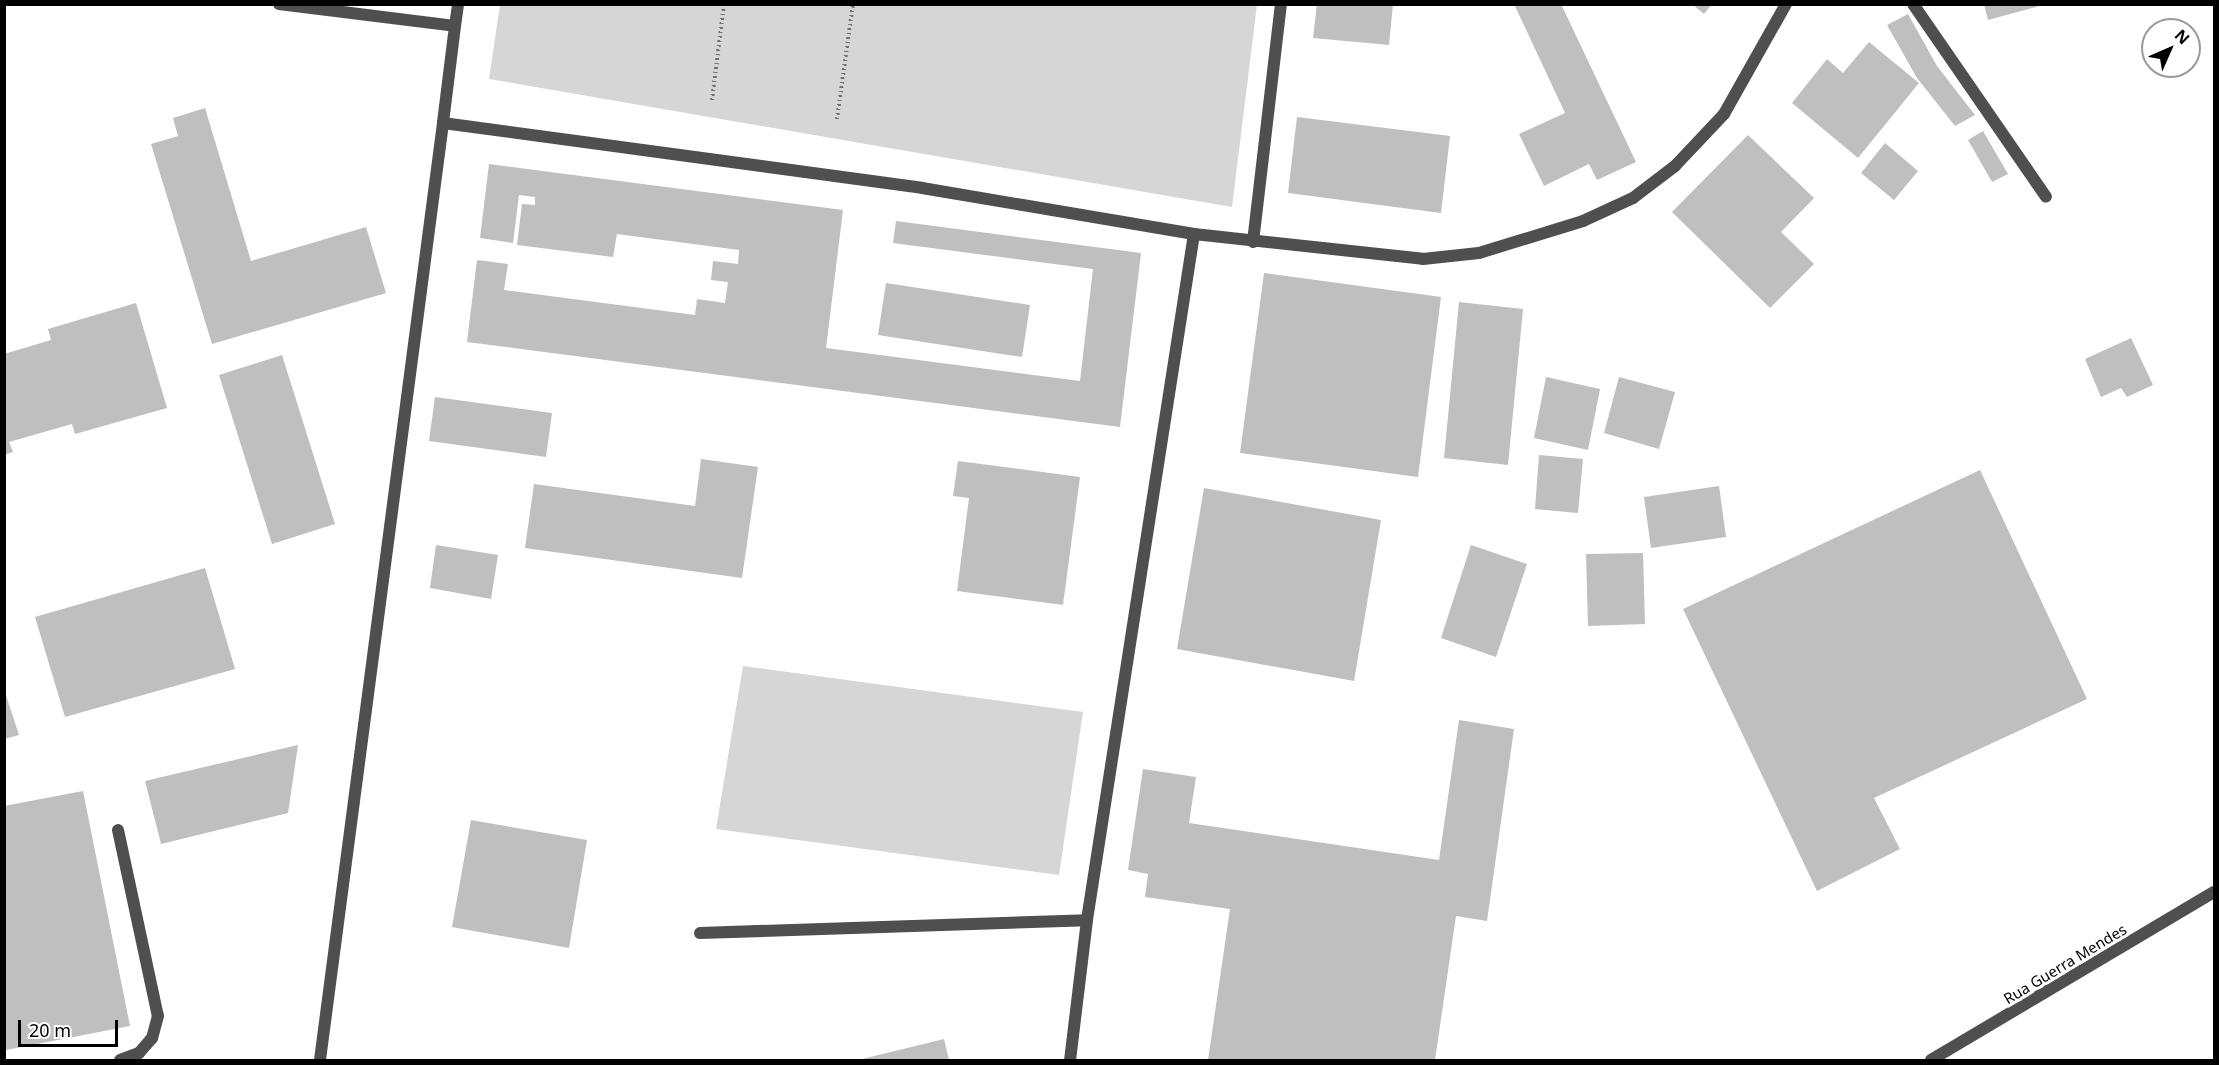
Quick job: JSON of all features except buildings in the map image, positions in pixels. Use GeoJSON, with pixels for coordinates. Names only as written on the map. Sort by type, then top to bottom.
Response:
{"type":"FeatureCollection","features":[{"type":"Feature","properties":{"kind":"street"},"geometry":{"type":"LineString","coordinates":[[279,4],[455,26]]}},
{"type":"Feature","properties":{"kind":"street"},"geometry":{"type":"LineString","coordinates":[[320,1060],[458,4]]}},
{"type":"Feature","properties":{"kind":"street"},"geometry":{"type":"LineString","coordinates":[[1252,242],[1281,4]]}},
{"type":"Feature","properties":{"kind":"street"},"geometry":{"type":"LineString","coordinates":[[443,123],[922,188],[1194,234],[1423,259],[1479,253],[1583,221],[1634,198],[1675,166],[1724,114],[1786,4]]}},
{"type":"Feature","properties":{"kind":"street"},"geometry":{"type":"LineString","coordinates":[[1913,4],[2046,197]]}},
{"type":"Feature","properties":{"kind":"street"},"geometry":{"type":"LineString","coordinates":[[1070,1060],[1087,920],[1194,234]]}},
{"type":"Feature","properties":{"kind":"street"},"geometry":{"type":"LineString","coordinates":[[118,830],[158,1016],[152,1038],[139,1053],[120,1060]]}},
{"type":"Feature","properties":{"kind":"street","name":"Rua Guerra Mendes"},"geometry":{"type":"LineString","coordinates":[[1931,1060],[2214,892]]}},
{"type":"Feature","properties":{"kind":"street"},"geometry":{"type":"LineString","coordinates":[[700,933],[1087,920]]}},
{"type":"Feature","properties":{"kind":"path"},"geometry":{"type":"LineString","coordinates":[[712,100],[724,4]]}},
{"type":"Feature","properties":{"kind":"path"},"geometry":{"type":"LineString","coordinates":[[837,119],[853,4]]}},
{"type":"Feature","properties":{"kind":"shaded area"},"geometry":{"type":"Polygon","coordinates":[[[500,5],[1257,5],[1232,207],[489,79],[500,5]]]}},
{"type":"Feature","properties":{"kind":"shaded area"},"geometry":{"type":"Polygon","coordinates":[[[743,666],[1083,712],[1059,875],[716,829],[743,666]]]}}]}
